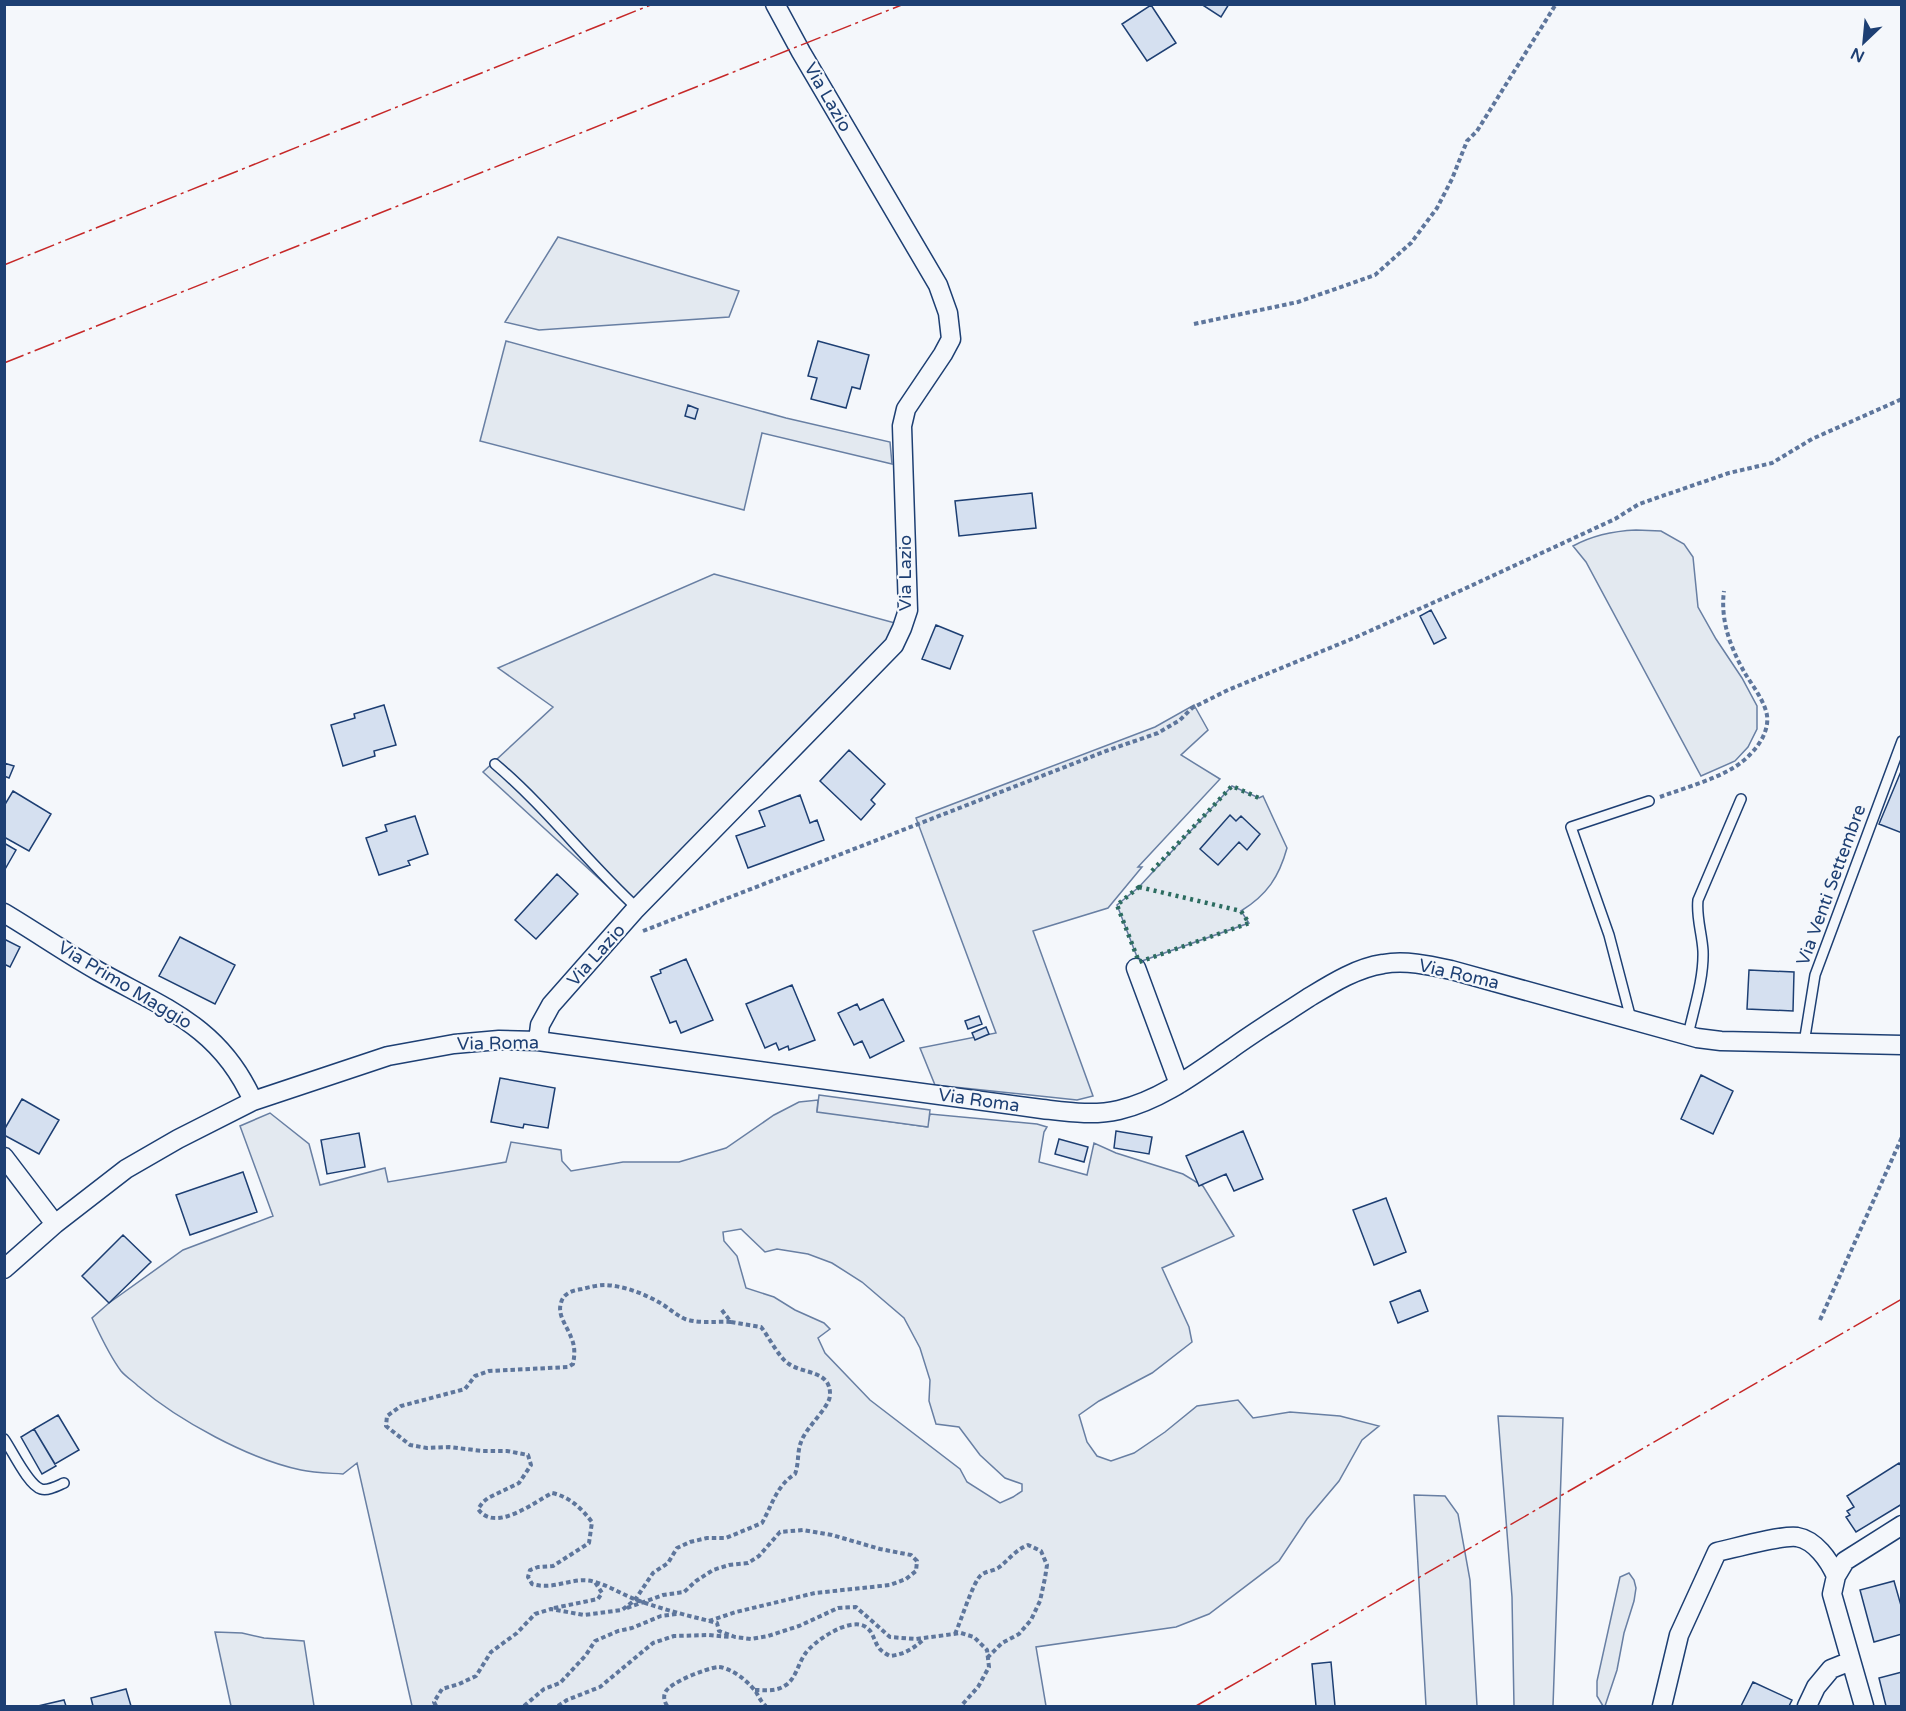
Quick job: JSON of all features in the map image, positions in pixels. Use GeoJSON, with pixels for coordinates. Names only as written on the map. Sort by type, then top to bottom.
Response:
{"type":"FeatureCollection","features":[{"type":"Feature","properties":{"kind":"street","name":"Via Lazio"},"geometry":{"type":"LineString","coordinates":[[538,1041],[540,1025],[551,1005],[637,908],[894,645],[908,610],[902,426],[906,410],[944,354],[951,339],[948,313],[938,285],[775,4]]}},
{"type":"Feature","properties":{"kind":"street","name":"Via Primo Maggio"},"geometry":{"type":"LineString","coordinates":[[4,913],[97,970],[192,1023],[212,1040],[239,1075],[253,1101]]}},
{"type":"Feature","properties":{"kind":"street","name":"Via Roma"},"geometry":{"type":"LineString","coordinates":[[4,1269],[55,1224],[126,1169],[178,1139],[253,1101],[388,1056],[420,1049],[475,1042],[538,1041],[1082,1113],[1101,1113],[1121,1110],[1154,1098],[1179,1084],[1331,984],[1380,964],[1407,963],[1435,966],[1688,1035],[1721,1041],[1902,1045]]}},
{"type":"Feature","properties":{"kind":"street"},"geometry":{"type":"LineString","coordinates":[[1136,968],[1179,1084]]}},
{"type":"Feature","properties":{"kind":"street"},"geometry":{"type":"LineString","coordinates":[[4,1157],[55,1224]]}},
{"type":"Feature","properties":{"kind":"street"},"geometry":{"type":"LineString","coordinates":[[1864,1707],[1832,1594],[1836,1576],[1845,1562],[1902,1525]]}},
{"type":"Feature","properties":{"kind":"street"},"geometry":{"type":"LineString","coordinates":[[1662,1707],[1679,1635],[1717,1552],[1781,1538],[1797,1537],[1813,1545],[1830,1563],[1836,1576]]}},
{"type":"Feature","properties":{"kind":"street"},"geometry":{"type":"LineString","coordinates":[[1807,1707],[1816,1687],[1831,1669],[1851,1661]]}},
{"type":"Feature","properties":{"kind":"lane","name":"Via Venti Settembre"},"geometry":{"type":"LineString","coordinates":[[1804,1043],[1815,975],[1902,741]]}},
{"type":"Feature","properties":{"kind":"lane"},"geometry":{"type":"LineString","coordinates":[[495,764],[529,795],[604,877],[637,908]]}},
{"type":"Feature","properties":{"kind":"lane"},"geometry":{"type":"LineString","coordinates":[[1688,1035],[1703,953],[1697,912],[1698,900],[1741,799]]}},
{"type":"Feature","properties":{"kind":"lane"},"geometry":{"type":"LineString","coordinates":[[1631,1019],[1609,935],[1571,827],[1649,801]]}},
{"type":"Feature","properties":{"kind":"lane"},"geometry":{"type":"LineString","coordinates":[[4,1439],[31,1482],[41,1489],[53,1488],[64,1483]]}},
{"type":"Feature","properties":{"kind":"path"},"geometry":{"type":"LineString","coordinates":[[1194,324],[1298,302],[1375,275],[1411,243],[1437,208],[1452,179],[1467,141],[1477,131],[1556,4]]}},
{"type":"Feature","properties":{"kind":"path"},"geometry":{"type":"LineString","coordinates":[[635,934],[1158,733],[1180,720],[1192,708],[1228,690],[1464,589],[1615,519],[1639,504],[1729,473],[1772,463],[1812,439],[1902,399]]}},
{"type":"Feature","properties":{"kind":"path"},"geometry":{"type":"LineString","coordinates":[[1649,801],[1731,769],[1750,755],[1762,738],[1766,727],[1766,711],[1738,660],[1727,633],[1723,613],[1724,591]]}},
{"type":"Feature","properties":{"kind":"path"},"geometry":{"type":"LineString","coordinates":[[1820,1320],[1902,1137]]}},
{"type":"Feature","properties":{"kind":"path"},"geometry":{"type":"LineString","coordinates":[[622,1610],[635,1600],[653,1573],[668,1563],[677,1548],[707,1538],[726,1538],[762,1523],[785,1480],[795,1474],[800,1442],[831,1397],[829,1385],[818,1375],[789,1365],[761,1327],[731,1322],[698,1323],[674,1314],[666,1306],[643,1294],[604,1285],[573,1290],[562,1298],[560,1306],[562,1319],[571,1336],[575,1352],[573,1364],[568,1368],[489,1371],[475,1376],[465,1389],[401,1406],[387,1416],[386,1426],[410,1445],[427,1448],[449,1447],[507,1451],[528,1455],[531,1465],[519,1483],[488,1498],[478,1509],[483,1515],[496,1520],[508,1517],[552,1493],[565,1496],[583,1510],[592,1522],[589,1543],[553,1566],[530,1570],[528,1577],[532,1584],[555,1586],[594,1581],[635,1600],[717,1623],[719,1631],[735,1637]]}},
{"type":"Feature","properties":{"kind":"path"},"geometry":{"type":"LineString","coordinates":[[721,1310],[731,1322]]}},
{"type":"Feature","properties":{"kind":"path"},"geometry":{"type":"LineString","coordinates":[[550,1609],[584,1616],[622,1610],[663,1595],[684,1592],[713,1570],[748,1563],[759,1556],[780,1532],[803,1530],[832,1535],[912,1555],[917,1561],[915,1570],[906,1579],[890,1585],[815,1593],[708,1621]]}},
{"type":"Feature","properties":{"kind":"path"},"geometry":{"type":"LineString","coordinates":[[954,1634],[967,1607],[975,1581],[984,1572],[997,1569],[1007,1558],[1028,1545],[1041,1551],[1047,1565],[1040,1601],[1031,1620],[1019,1634],[1002,1642],[988,1658]]}},
{"type":"Feature","properties":{"kind":"path"},"geometry":{"type":"LineString","coordinates":[[436,1707],[434,1702],[442,1689],[476,1676],[490,1652],[517,1633],[535,1614],[598,1599],[602,1593],[594,1581]]}},
{"type":"Feature","properties":{"kind":"path"},"geometry":{"type":"LineString","coordinates":[[558,1707],[567,1700],[600,1687],[653,1643],[674,1636],[709,1635],[751,1638],[768,1636],[800,1626],[838,1608],[856,1607],[890,1637],[925,1638],[961,1633],[974,1637],[987,1650],[989,1667],[978,1687],[961,1707]]}},
{"type":"Feature","properties":{"kind":"path"},"geometry":{"type":"LineString","coordinates":[[525,1707],[544,1689],[560,1683],[586,1655],[595,1641],[661,1616],[680,1614]]}},
{"type":"Feature","properties":{"kind":"path"},"geometry":{"type":"LineString","coordinates":[[755,1690],[776,1690],[785,1686],[793,1679],[806,1653],[812,1647],[833,1632],[850,1625],[861,1624],[869,1628],[878,1648],[890,1656],[902,1655],[925,1638]]}},
{"type":"Feature","properties":{"kind":"path"},"geometry":{"type":"LineString","coordinates":[[667,1707],[664,1700],[669,1686],[710,1668],[721,1667],[733,1672],[755,1690],[766,1707]]}},
{"type":"Feature","properties":{"kind":"shaded area"},"geometry":{"type":"Polygon","coordinates":[[[558,237],[739,291],[729,317],[539,330],[505,322],[558,237]]]}},
{"type":"Feature","properties":{"kind":"shaded area"},"geometry":{"type":"Polygon","coordinates":[[[506,341],[786,418],[890,442],[892,464],[762,433],[744,510],[480,441],[506,341]]]}},
{"type":"Feature","properties":{"kind":"shaded area"},"geometry":{"type":"Polygon","coordinates":[[[1636,530],[1661,531],[1684,544],[1693,557],[1698,607],[1757,706],[1757,729],[1748,747],[1735,761],[1701,776],[1586,562],[1573,546],[1604,534],[1636,530]]]}},
{"type":"Feature","properties":{"kind":"shaded area"},"geometry":{"type":"Polygon","coordinates":[[[714,574],[895,623],[886,646],[631,908],[483,772],[553,707],[498,668],[714,574]]]}},
{"type":"Feature","properties":{"kind":"shaded area"},"geometry":{"type":"Polygon","coordinates":[[[1194,705],[1208,730],[1181,755],[1220,779],[1138,867],[1142,867],[1108,908],[1033,931],[1093,1096],[1077,1100],[935,1085],[920,1048],[996,1033],[916,818],[1155,727],[1194,705]]]}},
{"type":"Feature","properties":{"kind":"shaded area"},"geometry":{"type":"Polygon","coordinates":[[[1232,786],[1259,798],[1263,796],[1287,848],[1276,876],[1265,892],[1241,911],[1249,923],[1139,962],[1117,905],[1139,887],[1232,786]]]}},
{"type":"Feature","properties":{"kind":"shaded area"},"geometry":{"type":"Polygon","coordinates":[[[819,1095],[930,1110],[928,1127],[817,1112],[819,1095]]]}},
{"type":"Feature","properties":{"kind":"shaded area"},"geometry":{"type":"Polygon","coordinates":[[[818,1100],[817,1111],[927,1127],[930,1114],[1037,1124],[1047,1127],[1044,1132],[1039,1162],[1087,1175],[1094,1143],[1116,1153],[1183,1174],[1203,1186],[1234,1236],[1162,1268],[1189,1327],[1192,1342],[1152,1373],[1099,1401],[1079,1415],[1087,1442],[1097,1456],[1111,1461],[1134,1453],[1197,1406],[1238,1400],[1253,1418],[1290,1412],[1340,1416],[1379,1426],[1362,1440],[1339,1481],[1307,1519],[1279,1561],[1209,1614],[1176,1627],[1036,1647],[1046,1706],[412,1706],[357,1463],[343,1474],[306,1471],[259,1457],[215,1437],[173,1412],[123,1373],[109,1352],[92,1318],[109,1303],[183,1250],[273,1216],[240,1126],[270,1113],[309,1144],[320,1185],[385,1168],[388,1182],[506,1162],[511,1142],[561,1150],[562,1161],[571,1171],[623,1162],[679,1162],[726,1148],[774,1115],[799,1102],[818,1100]],[[741,1229],[723,1232],[724,1241],[737,1256],[746,1288],[774,1297],[795,1310],[824,1323],[830,1329],[818,1338],[825,1353],[870,1400],[960,1469],[967,1482],[1000,1503],[1022,1491],[1022,1484],[1005,1478],[980,1455],[959,1427],[936,1424],[929,1401],[930,1380],[920,1348],[904,1318],[862,1282],[832,1263],[808,1254],[777,1249],[765,1252],[741,1229]]]}},
{"type":"Feature","properties":{"kind":"shaded area"},"geometry":{"type":"Polygon","coordinates":[[[1498,1416],[1563,1418],[1553,1706],[1514,1706],[1512,1597],[1498,1416]]]}},
{"type":"Feature","properties":{"kind":"shaded area"},"geometry":{"type":"Polygon","coordinates":[[[1414,1495],[1445,1496],[1458,1514],[1470,1580],[1477,1706],[1426,1706],[1414,1495]]]}},
{"type":"Feature","properties":{"kind":"shaded area"},"geometry":{"type":"Polygon","coordinates":[[[1629,1573],[1636,1588],[1634,1601],[1624,1633],[1617,1670],[1605,1706],[1603,1706],[1597,1696],[1597,1681],[1620,1577],[1629,1573]]]}},
{"type":"Feature","properties":{"kind":"shaded area"},"geometry":{"type":"Polygon","coordinates":[[[215,1632],[304,1641],[314,1706],[231,1706],[215,1632]]]}},
{"type":"Feature","properties":{"kind":"building"},"geometry":{"type":"Polygon","coordinates":[[[1201,4],[1229,4],[1221,17],[1201,4]]]}},
{"type":"Feature","properties":{"kind":"building"},"geometry":{"type":"Polygon","coordinates":[[[1151,5],[1176,43],[1147,61],[1122,24],[1151,5]]]}},
{"type":"Feature","properties":{"kind":"building"},"geometry":{"type":"Polygon","coordinates":[[[818,341],[869,355],[860,389],[852,387],[846,408],[811,399],[817,378],[808,376],[818,341]]]}},
{"type":"Feature","properties":{"kind":"building"},"geometry":{"type":"Polygon","coordinates":[[[688,405],[698,409],[695,419],[685,416],[688,405]]]}},
{"type":"Feature","properties":{"kind":"building"},"geometry":{"type":"Polygon","coordinates":[[[1032,493],[1036,528],[959,536],[955,501],[1032,493]]]}},
{"type":"Feature","properties":{"kind":"building"},"geometry":{"type":"Polygon","coordinates":[[[1431,610],[1446,638],[1434,644],[1420,616],[1431,610]]]}},
{"type":"Feature","properties":{"kind":"building"},"geometry":{"type":"Polygon","coordinates":[[[936,625],[963,636],[950,669],[922,659],[936,625]]]}},
{"type":"Feature","properties":{"kind":"building"},"geometry":{"type":"Polygon","coordinates":[[[384,705],[396,745],[374,751],[375,756],[343,766],[331,725],[355,718],[354,714],[384,705]]]}},
{"type":"Feature","properties":{"kind":"building"},"geometry":{"type":"Polygon","coordinates":[[[849,750],[885,784],[871,800],[875,804],[861,820],[820,781],[849,750]]]}},
{"type":"Feature","properties":{"kind":"building"},"geometry":{"type":"Polygon","coordinates":[[[4,763],[14,766],[9,778],[4,776],[4,763]]]}},
{"type":"Feature","properties":{"kind":"building"},"geometry":{"type":"Polygon","coordinates":[[[1902,769],[1902,833],[1879,824],[1902,769]]]}},
{"type":"Feature","properties":{"kind":"building"},"geometry":{"type":"Polygon","coordinates":[[[13,791],[51,814],[29,851],[4,837],[4,806],[13,791]]]}},
{"type":"Feature","properties":{"kind":"building"},"geometry":{"type":"Polygon","coordinates":[[[800,795],[810,823],[817,820],[824,840],[748,868],[736,836],[765,826],[759,811],[800,795]]]}},
{"type":"Feature","properties":{"kind":"building"},"geometry":{"type":"Polygon","coordinates":[[[1230,815],[1236,821],[1241,816],[1260,834],[1247,850],[1239,842],[1218,865],[1200,849],[1230,815]]]}},
{"type":"Feature","properties":{"kind":"building"},"geometry":{"type":"Polygon","coordinates":[[[415,816],[428,854],[408,861],[410,865],[379,875],[366,838],[387,831],[385,825],[415,816]]]}},
{"type":"Feature","properties":{"kind":"building"},"geometry":{"type":"Polygon","coordinates":[[[4,843],[16,850],[4,871],[4,843]]]}},
{"type":"Feature","properties":{"kind":"building"},"geometry":{"type":"Polygon","coordinates":[[[557,874],[578,894],[536,939],[515,920],[557,874]]]}},
{"type":"Feature","properties":{"kind":"building"},"geometry":{"type":"Polygon","coordinates":[[[180,937],[235,965],[215,1004],[159,976],[180,937]]]}},
{"type":"Feature","properties":{"kind":"building"},"geometry":{"type":"Polygon","coordinates":[[[4,939],[20,947],[10,967],[4,964],[4,939]]]}},
{"type":"Feature","properties":{"kind":"building"},"geometry":{"type":"Polygon","coordinates":[[[686,959],[713,1020],[681,1033],[676,1021],[670,1023],[651,977],[661,973],[660,970],[686,959]]]}},
{"type":"Feature","properties":{"kind":"building"},"geometry":{"type":"Polygon","coordinates":[[[1749,970],[1794,972],[1793,1011],[1747,1009],[1749,970]]]}},
{"type":"Feature","properties":{"kind":"building"},"geometry":{"type":"Polygon","coordinates":[[[792,985],[815,1040],[789,1050],[788,1046],[779,1050],[776,1043],[765,1048],[746,1004],[792,985]]]}},
{"type":"Feature","properties":{"kind":"building"},"geometry":{"type":"Polygon","coordinates":[[[883,999],[904,1041],[870,1058],[862,1041],[854,1045],[838,1013],[857,1004],[860,1010],[883,999]]]}},
{"type":"Feature","properties":{"kind":"building"},"geometry":{"type":"Polygon","coordinates":[[[979,1016],[982,1024],[968,1029],[965,1021],[979,1016]]]}},
{"type":"Feature","properties":{"kind":"building"},"geometry":{"type":"Polygon","coordinates":[[[986,1027],[989,1034],[975,1040],[972,1033],[986,1027]]]}},
{"type":"Feature","properties":{"kind":"building"},"geometry":{"type":"Polygon","coordinates":[[[1701,1075],[1733,1091],[1713,1134],[1681,1119],[1701,1075]]]}},
{"type":"Feature","properties":{"kind":"building"},"geometry":{"type":"Polygon","coordinates":[[[500,1078],[555,1088],[548,1128],[524,1124],[523,1128],[491,1122],[500,1078]]]}},
{"type":"Feature","properties":{"kind":"building"},"geometry":{"type":"Polygon","coordinates":[[[22,1099],[59,1120],[39,1154],[4,1135],[4,1130],[22,1099]]]}},
{"type":"Feature","properties":{"kind":"building"},"geometry":{"type":"Polygon","coordinates":[[[1116,1131],[1152,1137],[1149,1154],[1114,1148],[1116,1131]]]}},
{"type":"Feature","properties":{"kind":"building"},"geometry":{"type":"Polygon","coordinates":[[[1243,1131],[1263,1179],[1234,1191],[1226,1174],[1199,1186],[1186,1156],[1243,1131]]]}},
{"type":"Feature","properties":{"kind":"building"},"geometry":{"type":"Polygon","coordinates":[[[359,1133],[365,1167],[327,1174],[321,1140],[359,1133]]]}},
{"type":"Feature","properties":{"kind":"building"},"geometry":{"type":"Polygon","coordinates":[[[1059,1139],[1088,1147],[1084,1162],[1055,1154],[1059,1139]]]}},
{"type":"Feature","properties":{"kind":"building"},"geometry":{"type":"Polygon","coordinates":[[[243,1172],[257,1212],[190,1235],[176,1195],[243,1172]]]}},
{"type":"Feature","properties":{"kind":"building"},"geometry":{"type":"Polygon","coordinates":[[[1386,1198],[1406,1252],[1374,1265],[1353,1210],[1386,1198]]]}},
{"type":"Feature","properties":{"kind":"building"},"geometry":{"type":"Polygon","coordinates":[[[123,1235],[151,1262],[109,1303],[82,1276],[123,1235]]]}},
{"type":"Feature","properties":{"kind":"building"},"geometry":{"type":"Polygon","coordinates":[[[1420,1290],[1428,1311],[1398,1323],[1390,1302],[1420,1290]]]}},
{"type":"Feature","properties":{"kind":"building"},"geometry":{"type":"Polygon","coordinates":[[[58,1415],[79,1450],[55,1464],[34,1429],[58,1415]]]}},
{"type":"Feature","properties":{"kind":"building"},"geometry":{"type":"Polygon","coordinates":[[[34,1429],[56,1466],[42,1474],[21,1437],[34,1429]]]}},
{"type":"Feature","properties":{"kind":"building"},"geometry":{"type":"Polygon","coordinates":[[[1899,1463],[1902,1467],[1902,1504],[1856,1532],[1846,1517],[1850,1515],[1847,1511],[1854,1507],[1847,1496],[1899,1463]]]}},
{"type":"Feature","properties":{"kind":"building"},"geometry":{"type":"Polygon","coordinates":[[[1894,1581],[1902,1609],[1902,1634],[1874,1642],[1860,1590],[1894,1581]]]}},
{"type":"Feature","properties":{"kind":"building"},"geometry":{"type":"Polygon","coordinates":[[[1331,1662],[1335,1706],[1316,1706],[1312,1664],[1331,1662]]]}},
{"type":"Feature","properties":{"kind":"building"},"geometry":{"type":"Polygon","coordinates":[[[1902,1672],[1902,1706],[1886,1706],[1879,1678],[1902,1672]]]}},
{"type":"Feature","properties":{"kind":"building"},"geometry":{"type":"Polygon","coordinates":[[[1753,1682],[1792,1700],[1789,1706],[1741,1706],[1753,1682]]]}},
{"type":"Feature","properties":{"kind":"building"},"geometry":{"type":"Polygon","coordinates":[[[126,1689],[131,1706],[93,1706],[91,1698],[126,1689]]]}},
{"type":"Feature","properties":{"kind":"building"},"geometry":{"type":"Polygon","coordinates":[[[64,1700],[66,1706],[38,1706],[64,1700]]]}},
{"type":"Feature","properties":{"kind":"hedge"},"geometry":{"type":"LineString","coordinates":[[1152,871],[1232,786],[1259,798]]}},
{"type":"Feature","properties":{"kind":"hedge"},"geometry":{"type":"LineString","coordinates":[[1139,887],[1241,911],[1249,923],[1139,962],[1117,905],[1139,887]]}},
{"type":"Feature","properties":{"kind":"power"},"geometry":{"type":"LineString","coordinates":[[4,265],[653,4]]}},
{"type":"Feature","properties":{"kind":"power"},"geometry":{"type":"LineString","coordinates":[[4,363],[904,4]]}},
{"type":"Feature","properties":{"kind":"power"},"geometry":{"type":"LineString","coordinates":[[1196,1706],[1902,1299]]}}]}
